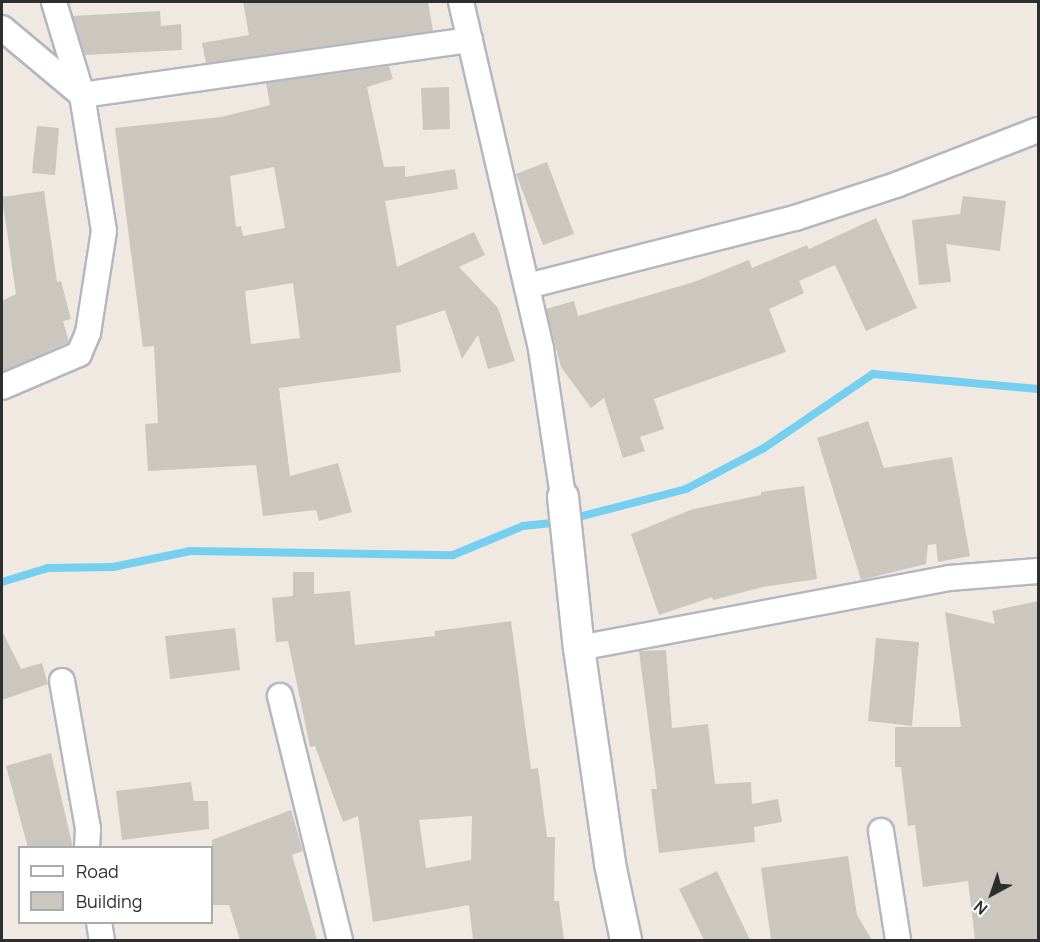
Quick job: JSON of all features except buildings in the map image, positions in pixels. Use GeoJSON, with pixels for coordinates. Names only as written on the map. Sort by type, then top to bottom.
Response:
{"type":"FeatureCollection","features":[{"type":"Feature","properties":{"kind":"street"},"geometry":{"type":"LineString","coordinates":[[2,387],[79,354],[88,333],[104,231],[82,95],[54,2]]}},
{"type":"Feature","properties":{"kind":"street"},"geometry":{"type":"LineString","coordinates":[[461,2],[528,286],[563,496],[579,648],[610,864],[626,940]]}},
{"type":"Feature","properties":{"kind":"street"},"geometry":{"type":"LineString","coordinates":[[2,28],[82,95],[470,40]]}},
{"type":"Feature","properties":{"kind":"street"},"geometry":{"type":"LineString","coordinates":[[528,286],[795,218],[896,185],[1038,130]]}},
{"type":"Feature","properties":{"kind":"street"},"geometry":{"type":"LineString","coordinates":[[579,648],[949,578],[1038,571]]}},
{"type":"Feature","properties":{"kind":"street"},"geometry":{"type":"LineString","coordinates":[[62,681],[88,829],[87,846]]}},
{"type":"Feature","properties":{"kind":"street"},"geometry":{"type":"LineString","coordinates":[[280,696],[340,940]]}},
{"type":"Feature","properties":{"kind":"street"},"geometry":{"type":"LineString","coordinates":[[881,831],[898,940]]}},
{"type":"Feature","properties":{"kind":"street"},"geometry":{"type":"LineString","coordinates":[[99,924],[102,940]]}},
{"type":"Feature","properties":{"kind":"waterway"},"geometry":{"type":"LineString","coordinates":[[571,519],[686,489],[764,448],[873,374],[1038,389]]}},
{"type":"Feature","properties":{"kind":"waterway"},"geometry":{"type":"LineString","coordinates":[[2,582],[48,568],[113,567],[190,551],[453,555],[523,526],[559,522]]}}]}
